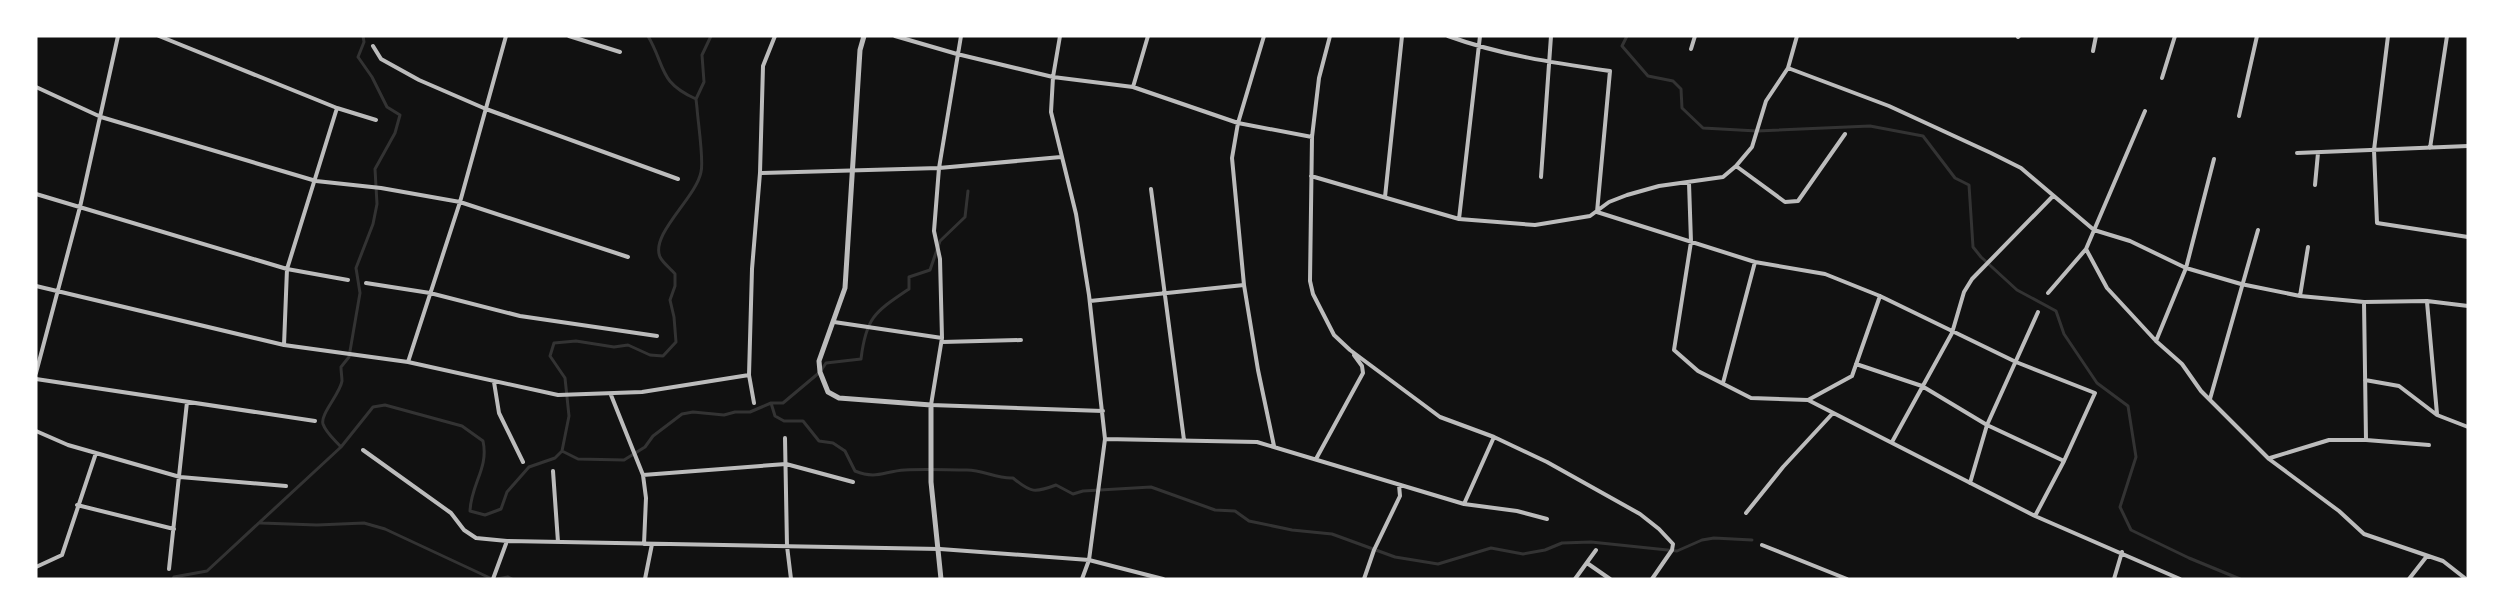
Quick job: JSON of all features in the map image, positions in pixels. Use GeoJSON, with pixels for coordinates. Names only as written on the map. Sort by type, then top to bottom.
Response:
{"type":"FeatureCollection","features":[{"type":"Feature","properties":{"kind":"street"},"geometry":{"type":"LineString","coordinates":[[36,373],[80,207],[118,36]]}},
{"type":"Feature","properties":{"kind":"street"},"geometry":{"type":"LineString","coordinates":[[159,36],[337,108],[376,120]]}},
{"type":"Feature","properties":{"kind":"street"},"geometry":{"type":"LineString","coordinates":[[408,362],[460,202],[506,36]]}},
{"type":"Feature","properties":{"kind":"street"},"geometry":{"type":"LineString","coordinates":[[569,36],[620,52]]}},
{"type":"Feature","properties":{"kind":"street"},"geometry":{"type":"LineString","coordinates":[[754,403],[749,375],[752,269],[760,173],[763,66],[775,36]]}},
{"type":"Feature","properties":{"kind":"street"},"geometry":{"type":"LineString","coordinates":[[864,36],[860,50],[851,169],[845,288],[819,361],[820,372],[828,392],[839,398],[931,405],[1103,411]]}},
{"type":"Feature","properties":{"kind":"street"},"geometry":{"type":"LineString","coordinates":[[895,36],[957,54],[1053,77],[1133,87],[1238,123],[1312,136]]}},
{"type":"Feature","properties":{"kind":"street"},"geometry":{"type":"LineString","coordinates":[[941,579],[931,467],[931,405],[942,340],[940,259],[934,231],[939,168],[961,36]]}},
{"type":"Feature","properties":{"kind":"street"},"geometry":{"type":"LineString","coordinates":[[1060,36],[1053,77],[1051,112],[1076,214],[1090,301],[1106,439],[1089,560],[1082,579]]}},
{"type":"Feature","properties":{"kind":"street"},"geometry":{"type":"LineString","coordinates":[[1133,87],[1148,36]]}},
{"type":"Feature","properties":{"kind":"street"},"geometry":{"type":"LineString","coordinates":[[1264,36],[1238,123],[1232,158],[1244,285],[1258,370],[1274,446]]}},
{"type":"Feature","properties":{"kind":"street"},"geometry":{"type":"LineString","coordinates":[[1316,459],[1362,373],[1362,366],[1334,334],[1313,294],[1310,281],[1312,136],[1319,78],[1330,36]]}},
{"type":"Feature","properties":{"kind":"street"},"geometry":{"type":"LineString","coordinates":[[1385,197],[1402,36]]}},
{"type":"Feature","properties":{"kind":"street"},"geometry":{"type":"LineString","coordinates":[[1448,36],[1478,47],[1551,63],[1610,71],[1597,212]]}},
{"type":"Feature","properties":{"kind":"street"},"geometry":{"type":"LineString","coordinates":[[1459,219],[1480,36]]}},
{"type":"Feature","properties":{"kind":"street"},"geometry":{"type":"LineString","coordinates":[[1541,177],[1551,63],[1551,36]]}},
{"type":"Feature","properties":{"kind":"street"},"geometry":{"type":"LineString","coordinates":[[1691,49],[1695,36]]}},
{"type":"Feature","properties":{"kind":"street"},"geometry":{"type":"LineString","coordinates":[[1311,176],[1459,219],[1535,225],[1590,216],[1609,202],[1627,195],[1659,186],[1723,177],[1737,166],[1752,147],[1766,101],[1788,68],[1797,36]]}},
{"type":"Feature","properties":{"kind":"street"},"geometry":{"type":"LineString","coordinates":[[2093,51],[2096,36]]}},
{"type":"Feature","properties":{"kind":"street"},"geometry":{"type":"LineString","coordinates":[[2162,78],[2175,36]]}},
{"type":"Feature","properties":{"kind":"street"},"geometry":{"type":"LineString","coordinates":[[2239,116],[2257,36]]}},
{"type":"Feature","properties":{"kind":"street"},"geometry":{"type":"LineString","coordinates":[[2388,36],[2374,150],[2377,223],[2468,237]]}},
{"type":"Feature","properties":{"kind":"street"},"geometry":{"type":"LineString","coordinates":[[2430,148],[2446,36]]}},
{"type":"Feature","properties":{"kind":"street"},"geometry":{"type":"LineString","coordinates":[[373,46],[381,59],[419,80],[486,109],[678,179]]}},
{"type":"Feature","properties":{"kind":"street"},"geometry":{"type":"LineString","coordinates":[[1788,68],[1889,106],[2021,168],[2094,230],[2130,240],[2186,268],[2241,284],[2300,296],[2364,302],[2427,302],[2468,306]]}},
{"type":"Feature","properties":{"kind":"street"},"geometry":{"type":"LineString","coordinates":[[36,87],[101,117],[316,181],[381,188],[460,202],[628,257]]}},
{"type":"Feature","properties":{"kind":"street"},"geometry":{"type":"LineString","coordinates":[[284,345],[287,268],[337,108]]}},
{"type":"Feature","properties":{"kind":"street"},"geometry":{"type":"LineString","coordinates":[[2048,293],[2086,249],[2145,111]]}},
{"type":"Feature","properties":{"kind":"street"},"geometry":{"type":"LineString","coordinates":[[1737,166],[1785,202],[1798,201],[1845,134]]}},
{"type":"Feature","properties":{"kind":"street"},"geometry":{"type":"LineString","coordinates":[[2297,153],[2468,146]]}},
{"type":"Feature","properties":{"kind":"street"},"geometry":{"type":"LineString","coordinates":[[2315,185],[2318,153]]}},
{"type":"Feature","properties":{"kind":"street"},"geometry":{"type":"LineString","coordinates":[[760,173],[939,168],[1061,157]]}},
{"type":"Feature","properties":{"kind":"street"},"geometry":{"type":"LineString","coordinates":[[2156,341],[2186,268],[2214,159]]}},
{"type":"Feature","properties":{"kind":"street"},"geometry":{"type":"LineString","coordinates":[[1689,183],[1691,242],[1674,350],[1698,371],[1751,398],[1808,400],[2035,516],[2180,579]]}},
{"type":"Feature","properties":{"kind":"street"},"geometry":{"type":"LineString","coordinates":[[1151,189],[1184,440]]}},
{"type":"Feature","properties":{"kind":"street"},"geometry":{"type":"LineString","coordinates":[[36,194],[287,268],[348,280]]}},
{"type":"Feature","properties":{"kind":"street"},"geometry":{"type":"LineString","coordinates":[[1892,442],[1952,333],[1964,292],[1971,279],[2053,196]]}},
{"type":"Feature","properties":{"kind":"street"},"geometry":{"type":"LineString","coordinates":[[1597,212],[1755,262],[1825,274],[1880,296],[1952,333],[2016,362],[2095,393],[2064,461],[2035,516]]}},
{"type":"Feature","properties":{"kind":"street"},"geometry":{"type":"LineString","coordinates":[[2210,400],[2258,230]]}},
{"type":"Feature","properties":{"kind":"street"},"geometry":{"type":"LineString","coordinates":[[2300,296],[2308,247]]}},
{"type":"Feature","properties":{"kind":"street"},"geometry":{"type":"LineString","coordinates":[[2086,249],[2107,288],[2156,341],[2182,364],[2210,400],[2269,459],[2338,511],[2364,534],[2443,561],[2466,579]]}},
{"type":"Feature","properties":{"kind":"street"},"geometry":{"type":"LineString","coordinates":[[1723,383],[1755,262]]}},
{"type":"Feature","properties":{"kind":"street"},"geometry":{"type":"LineString","coordinates":[[366,283],[430,293],[520,316],[657,336]]}},
{"type":"Feature","properties":{"kind":"street"},"geometry":{"type":"LineString","coordinates":[[1090,301],[1244,285]]}},
{"type":"Feature","properties":{"kind":"street"},"geometry":{"type":"LineString","coordinates":[[36,286],[284,345],[408,362],[558,395],[611,395],[642,392],[749,375]]}},
{"type":"Feature","properties":{"kind":"street"},"geometry":{"type":"LineString","coordinates":[[1808,400],[1852,376],[1880,296]]}},
{"type":"Feature","properties":{"kind":"street"},"geometry":{"type":"LineString","coordinates":[[2364,302],[2366,440]]}},
{"type":"Feature","properties":{"kind":"street"},"geometry":{"type":"LineString","coordinates":[[2427,302],[2438,415]]}},
{"type":"Feature","properties":{"kind":"street"},"geometry":{"type":"LineString","coordinates":[[1970,483],[1987,425],[2038,312]]}},
{"type":"Feature","properties":{"kind":"street"},"geometry":{"type":"LineString","coordinates":[[834,322],[942,340],[1021,340]]}},
{"type":"Feature","properties":{"kind":"street"},"geometry":{"type":"LineString","coordinates":[[1350,350],[1440,417],[1494,437],[1546,462],[1640,514],[1670,539],[1672,550],[1652,579]]}},
{"type":"Feature","properties":{"kind":"street"},"geometry":{"type":"LineString","coordinates":[[1856,364],[1922,386],[1987,425],[2064,461]]}},
{"type":"Feature","properties":{"kind":"street"},"geometry":{"type":"LineString","coordinates":[[36,379],[315,421]]}},
{"type":"Feature","properties":{"kind":"street"},"geometry":{"type":"LineString","coordinates":[[2365,380],[2399,386],[2438,415],[2468,427]]}},
{"type":"Feature","properties":{"kind":"street"},"geometry":{"type":"LineString","coordinates":[[494,382],[499,413],[523,462]]}},
{"type":"Feature","properties":{"kind":"street"},"geometry":{"type":"LineString","coordinates":[[611,395],[643,475],[646,498],[644,544]]}},
{"type":"Feature","properties":{"kind":"street"},"geometry":{"type":"LineString","coordinates":[[169,568],[187,402]]}},
{"type":"Feature","properties":{"kind":"street"},"geometry":{"type":"LineString","coordinates":[[1746,513],[1783,467],[1833,413]]}},
{"type":"Feature","properties":{"kind":"street"},"geometry":{"type":"LineString","coordinates":[[36,431],[68,445],[180,477],[286,486]]}},
{"type":"Feature","properties":{"kind":"street"},"geometry":{"type":"LineString","coordinates":[[1464,504],[1494,437]]}},
{"type":"Feature","properties":{"kind":"street"},"geometry":{"type":"LineString","coordinates":[[785,438],[791,579]]}},
{"type":"Feature","properties":{"kind":"street"},"geometry":{"type":"LineString","coordinates":[[1106,439],[1257,442],[1464,504],[1516,511],[1547,519]]}},
{"type":"Feature","properties":{"kind":"street"},"geometry":{"type":"LineString","coordinates":[[2269,459],[2329,440],[2366,440],[2429,445]]}},
{"type":"Feature","properties":{"kind":"street"},"geometry":{"type":"LineString","coordinates":[[363,450],[451,513],[464,530],[476,538],[507,541],[939,549],[1089,560],[1163,579]]}},
{"type":"Feature","properties":{"kind":"street"},"geometry":{"type":"LineString","coordinates":[[36,567],[62,555],[96,453]]}},
{"type":"Feature","properties":{"kind":"street"},"geometry":{"type":"LineString","coordinates":[[643,475],[786,464],[853,482]]}},
{"type":"Feature","properties":{"kind":"street"},"geometry":{"type":"LineString","coordinates":[[553,471],[558,542]]}},
{"type":"Feature","properties":{"kind":"street"},"geometry":{"type":"LineString","coordinates":[[1364,579],[1374,550],[1400,496],[1399,485]]}},
{"type":"Feature","properties":{"kind":"street"},"geometry":{"type":"LineString","coordinates":[[77,505],[174,529]]}},
{"type":"Feature","properties":{"kind":"street"},"geometry":{"type":"LineString","coordinates":[[493,579],[507,541]]}},
{"type":"Feature","properties":{"kind":"street"},"geometry":{"type":"LineString","coordinates":[[645,579],[652,544]]}},
{"type":"Feature","properties":{"kind":"street"},"geometry":{"type":"LineString","coordinates":[[1762,545],[1847,579]]}},
{"type":"Feature","properties":{"kind":"street"},"geometry":{"type":"LineString","coordinates":[[1575,579],[1596,550]]}},
{"type":"Feature","properties":{"kind":"street"},"geometry":{"type":"LineString","coordinates":[[2114,579],[2122,552]]}},
{"type":"Feature","properties":{"kind":"street"},"geometry":{"type":"LineString","coordinates":[[2409,579],[2427,556]]}},
{"type":"Feature","properties":{"kind":"street"},"geometry":{"type":"LineString","coordinates":[[1587,563],[1610,579]]}},
{"type":"Feature","properties":{"kind":"waterway"},"geometry":{"type":"LineString","coordinates":[[341,447],[326,430],[323,420],[342,381],[341,367],[349,357],[360,293],[356,268],[373,224],[377,204],[375,169],[395,133],[400,115],[387,107],[372,77],[358,57],[364,42],[363,36]]}},
{"type":"Feature","properties":{"kind":"waterway"},"geometry":{"type":"LineString","coordinates":[[173,579],[207,571],[341,447],[373,407],[385,405],[462,426],[483,441],[484,460],[473,492],[470,511],[485,515],[501,509],[507,492],[529,467],[555,458],[562,451],[569,416],[565,378],[550,356],[554,343],[576,341],[614,347],[628,345],[650,355],[663,356],[676,342],[670,300],[675,286],[675,274],[661,259],[659,248],[667,227],[691,193],[701,172],[700,141],[696,99],[684,93],[669,80],[648,36]]}},
{"type":"Feature","properties":{"kind":"waterway"},"geometry":{"type":"LineString","coordinates":[[696,99],[704,82],[702,55],[711,36]]}},
{"type":"Feature","properties":{"kind":"waterway"},"geometry":{"type":"LineString","coordinates":[[1627,36],[1622,46],[1648,76],[1673,81],[1681,89],[1682,108],[1703,128],[1757,131],[1870,126],[1923,136],[1955,178],[1969,185],[1973,247],[2017,290],[2056,311],[2064,334],[2097,383],[2128,406],[2136,457],[2120,507],[2131,530],[2240,579]]}},
{"type":"Feature","properties":{"kind":"waterway"},"geometry":{"type":"LineString","coordinates":[[771,403],[783,403],[820,372],[826,363],[861,359],[869,324],[880,310],[909,289],[909,277],[930,270],[940,241],[965,217],[968,191]]}},
{"type":"Feature","properties":{"kind":"waterway"},"geometry":{"type":"LineString","coordinates":[[562,451],[578,459],[624,460],[645,447],[653,436],[682,414],[693,412],[724,415],[750,412],[771,403],[775,416],[784,421],[803,421],[819,441],[833,443],[845,451],[855,471],[863,474],[875,475],[913,470],[973,470],[1013,478],[1024,487],[1033,490],[1056,485],[1073,494],[1083,491],[1151,487],[1215,510],[1235,511],[1249,521],[1292,530],[1332,534],[1395,557],[1438,564],[1491,548],[1523,554],[1545,550],[1562,543],[1591,542],[1677,551],[1702,540],[1714,538],[1752,540]]}},
{"type":"Feature","properties":{"kind":"waterway"},"geometry":{"type":"LineString","coordinates":[[261,523],[317,525],[364,523],[385,529],[490,578]]}},
{"type":"Feature","properties":{"kind":"waterway"},"geometry":{"type":"LineString","coordinates":[[497,579],[508,577],[512,579]]}}]}
